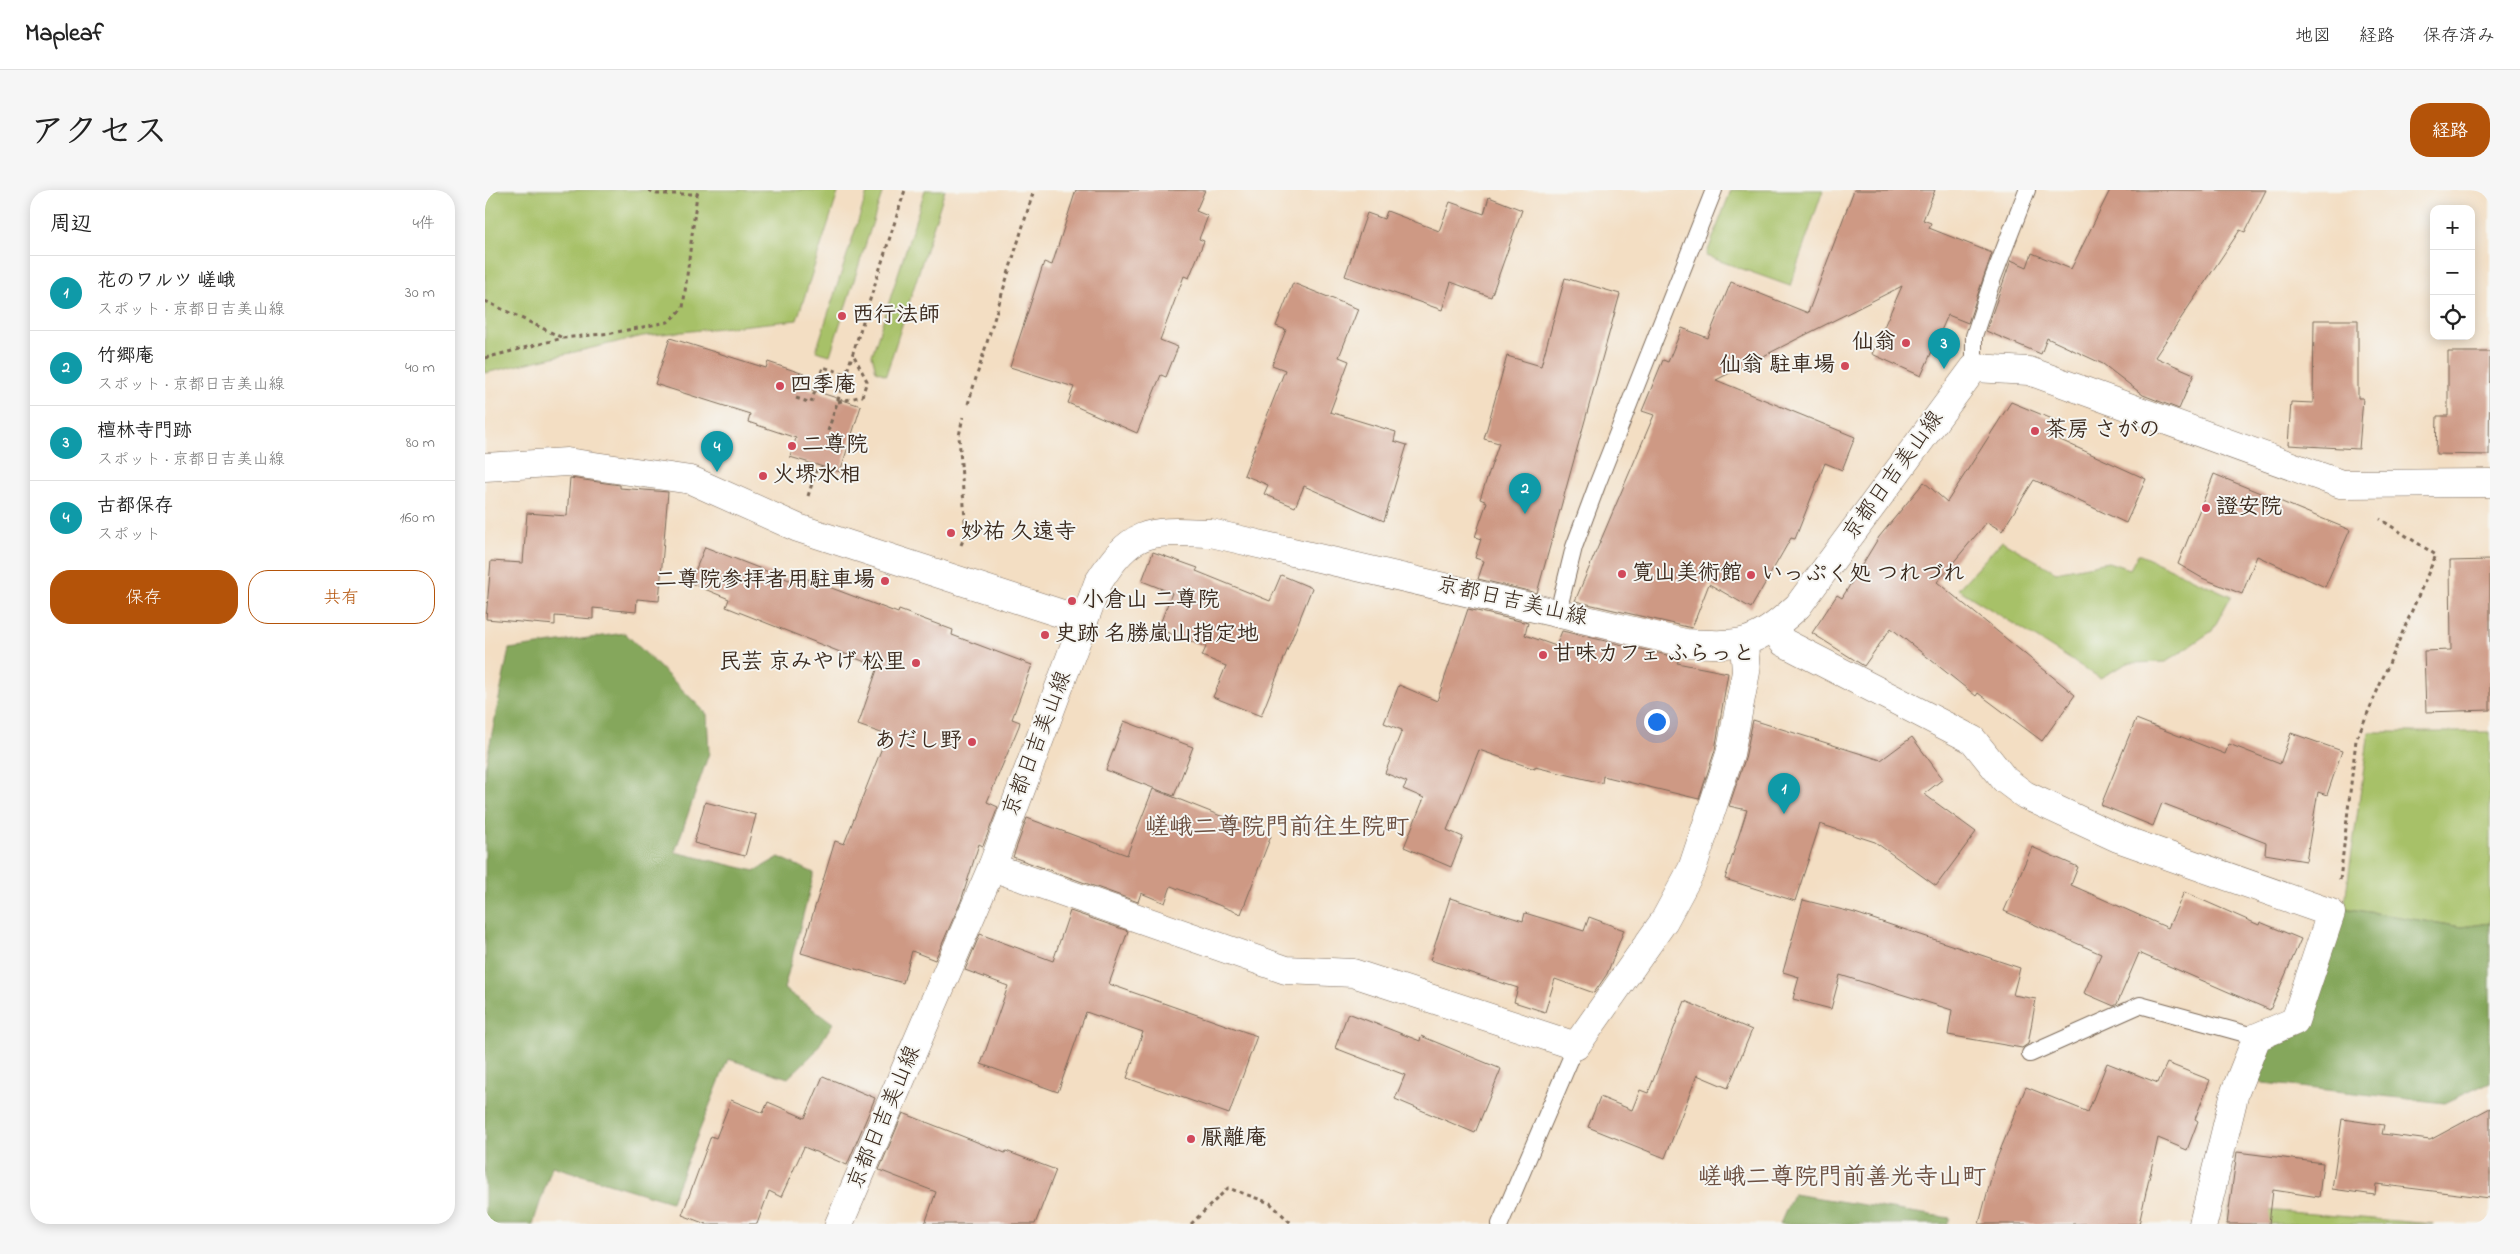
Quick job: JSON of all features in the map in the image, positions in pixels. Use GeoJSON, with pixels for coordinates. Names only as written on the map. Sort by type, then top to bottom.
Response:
{"type":"FeatureCollection","features":[{"type":"Feature","properties":{"kind":"street","name":"京都日吉美山線"},"geometry":{"type":"LineString","coordinates":[[839,1224],[992,867],[1099,583],[1110,563],[1126,545],[1141,537],[1175,532],[1211,533],[1685,643],[1744,643],[1759,638],[1774,628],[1798,606],[1974,368]]}},
{"type":"Feature","properties":{"kind":"street"},"geometry":{"type":"LineString","coordinates":[[1974,368],[2029,371],[2341,484],[2490,483]]}},
{"type":"Feature","properties":{"kind":"street"},"geometry":{"type":"LineString","coordinates":[[485,467],[567,462],[691,480],[797,528],[1085,621]]}},
{"type":"Feature","properties":{"kind":"street"},"geometry":{"type":"LineString","coordinates":[[1774,628],[1783,642],[1973,740],[2005,780],[2025,795],[2118,838],[2331,913],[2295,1021],[2257,1037],[2235,1092],[2203,1224]]}},
{"type":"Feature","properties":{"kind":"street"},"geometry":{"type":"LineString","coordinates":[[992,867],[1286,970],[1353,974],[1576,1046],[1664,921],[1692,869],[1730,754],[1746,672],[1744,643]]}},
{"type":"Feature","properties":{"kind":"lane"},"geometry":{"type":"LineString","coordinates":[[1558,612],[1574,548],[1597,485],[1714,190]]}},
{"type":"Feature","properties":{"kind":"lane"},"geometry":{"type":"LineString","coordinates":[[1974,368],[1974,336],[1993,278],[2027,190]]}},
{"type":"Feature","properties":{"kind":"lane"},"geometry":{"type":"LineString","coordinates":[[2030,1054],[2140,1005],[2257,1037]]}},
{"type":"Feature","properties":{"kind":"lane"},"geometry":{"type":"LineString","coordinates":[[1500,1224],[1576,1046]]}},
{"type":"Feature","properties":{"kind":"path"},"geometry":{"type":"LineString","coordinates":[[649,190],[657,194],[697,194]]}},
{"type":"Feature","properties":{"kind":"path"},"geometry":{"type":"LineString","coordinates":[[485,358],[563,338],[612,333],[668,322],[683,308],[699,190]]}},
{"type":"Feature","properties":{"kind":"path"},"geometry":{"type":"LineString","coordinates":[[829,431],[905,190]]}},
{"type":"Feature","properties":{"kind":"path"},"geometry":{"type":"LineString","coordinates":[[968,404],[1034,190]]}},
{"type":"Feature","properties":{"kind":"path"},"geometry":{"type":"LineString","coordinates":[[485,301],[563,338]]}},
{"type":"Feature","properties":{"kind":"path"},"geometry":{"type":"LineString","coordinates":[[837,402],[862,396],[867,381],[853,354]]}},
{"type":"Feature","properties":{"kind":"path"},"geometry":{"type":"LineString","coordinates":[[796,398],[811,403],[823,367],[846,374]]}},
{"type":"Feature","properties":{"kind":"path"},"geometry":{"type":"LineString","coordinates":[[949,576],[966,533],[959,436],[963,416]]}},
{"type":"Feature","properties":{"kind":"path"},"geometry":{"type":"LineString","coordinates":[[2331,913],[2338,893],[2357,740],[2436,555],[2363,508],[2341,484]]}},
{"type":"Feature","properties":{"kind":"path"},"geometry":{"type":"LineString","coordinates":[[1191,1224],[1228,1188],[1270,1203],[1292,1224]]}},
{"type":"Feature","properties":{"kind":"green space"},"geometry":{"type":"Polygon","coordinates":[[[485,190],[839,190],[797,320],[643,336],[485,373],[485,190]]]}},
{"type":"Feature","properties":{"kind":"green space"},"geometry":{"type":"Polygon","coordinates":[[[868,190],[883,190],[830,355],[816,351],[868,190]]]}},
{"type":"Feature","properties":{"kind":"green space"},"geometry":{"type":"Polygon","coordinates":[[[925,190],[945,190],[886,375],[876,371],[872,355],[925,190]]]}},
{"type":"Feature","properties":{"kind":"green space"},"geometry":{"type":"Polygon","coordinates":[[[1731,190],[1823,190],[1790,286],[1706,256],[1731,190]]]}},
{"type":"Feature","properties":{"kind":"green space"},"geometry":{"type":"Polygon","coordinates":[[[2002,541],[2056,572],[2108,562],[2130,569],[2138,554],[2231,596],[2212,631],[2166,662],[2128,663],[2100,678],[1958,589],[2002,541]]]}},
{"type":"Feature","properties":{"kind":"green space"},"geometry":{"type":"Polygon","coordinates":[[[625,633],[707,714],[709,753],[675,852],[755,871],[779,857],[814,873],[784,989],[833,1023],[815,1052],[788,1078],[728,1059],[671,1202],[552,1166],[533,1224],[485,1224],[485,768],[509,649],[625,633]]]}},
{"type":"Feature","properties":{"kind":"green space"},"geometry":{"type":"Polygon","coordinates":[[[2369,732],[2490,732],[2490,923],[2462,927],[2344,908],[2369,732]]]}},
{"type":"Feature","properties":{"kind":"green space"},"geometry":{"type":"Polygon","coordinates":[[[2344,908],[2462,927],[2490,923],[2490,1082],[2445,1103],[2254,1082],[2268,1046],[2304,1033],[2344,908]]]}},
{"type":"Feature","properties":{"kind":"green space"},"geometry":{"type":"Polygon","coordinates":[[[1793,1194],[1950,1218],[1947,1224],[1780,1224],[1793,1194]]]}},
{"type":"Feature","properties":{"kind":"green space"},"geometry":{"type":"Polygon","coordinates":[[[2229,1207],[2433,1224],[2227,1224],[2229,1207]]]}},
{"type":"Feature","properties":{"kind":"building"},"geometry":{"type":"Polygon","coordinates":[[[1076,190],[1205,190],[1196,211],[1208,216],[1199,239],[1204,241],[1189,278],[1184,276],[1160,340],[1178,347],[1166,377],[1161,375],[1137,433],[1068,403],[1074,387],[1010,367],[1044,262],[1052,265],[1076,190]]]}},
{"type":"Feature","properties":{"kind":"building"},"geometry":{"type":"Polygon","coordinates":[[[1854,190],[1935,190],[1923,220],[1931,223],[1929,228],[1992,253],[1968,323],[1948,315],[1921,376],[1872,354],[1902,286],[1716,380],[1855,437],[1842,470],[1825,463],[1795,539],[1791,538],[1751,608],[1709,584],[1692,628],[1575,601],[1654,415],[1642,411],[1663,360],[1668,362],[1682,328],[1708,338],[1731,282],[1808,313],[1854,190]]]}},
{"type":"Feature","properties":{"kind":"building"},"geometry":{"type":"Polygon","coordinates":[[[2110,190],[2266,190],[2245,232],[2240,230],[2155,357],[2194,374],[2179,409],[2143,395],[2103,364],[2047,338],[2041,354],[1986,331],[2011,260],[2027,267],[2032,253],[2071,269],[2110,190]]]}},
{"type":"Feature","properties":{"kind":"building"},"geometry":{"type":"Polygon","coordinates":[[[1489,197],[1522,210],[1491,297],[1451,282],[1442,310],[1345,276],[1367,213],[1384,219],[1387,211],[1439,231],[1450,202],[1484,214],[1489,197]]]}},
{"type":"Feature","properties":{"kind":"building"},"geometry":{"type":"Polygon","coordinates":[[[1565,278],[1620,294],[1537,593],[1478,579],[1484,561],[1475,558],[1481,539],[1475,537],[1487,502],[1480,499],[1499,443],[1484,439],[1507,356],[1541,366],[1565,278]]]}},
{"type":"Feature","properties":{"kind":"building"},"geometry":{"type":"Polygon","coordinates":[[[1293,283],[1358,309],[1339,357],[1349,361],[1330,412],[1396,432],[1394,441],[1407,445],[1384,521],[1304,486],[1295,507],[1264,494],[1268,485],[1244,475],[1285,370],[1272,365],[1286,330],[1276,326],[1293,283]]]}},
{"type":"Feature","properties":{"kind":"building"},"geometry":{"type":"Polygon","coordinates":[[[2314,320],[2358,320],[2358,398],[2363,398],[2359,449],[2288,445],[2291,402],[2313,403],[2314,320]]]}},
{"type":"Feature","properties":{"kind":"building"},"geometry":{"type":"Polygon","coordinates":[[[670,338],[766,368],[768,362],[804,374],[800,386],[861,406],[840,472],[790,457],[796,438],[748,422],[750,414],[655,384],[670,338]]]}},
{"type":"Feature","properties":{"kind":"building"},"geometry":{"type":"Polygon","coordinates":[[[2448,352],[2490,352],[2489,455],[2436,454],[2437,416],[2448,416],[2448,352]]]}},
{"type":"Feature","properties":{"kind":"building"},"geometry":{"type":"Polygon","coordinates":[[[2011,402],[2062,423],[2056,438],[2146,479],[2126,523],[2034,480],[2002,531],[1987,522],[1937,582],[2075,695],[2042,741],[1978,693],[1976,696],[1891,628],[1864,666],[1812,633],[1837,595],[1842,598],[1879,537],[1924,482],[1947,502],[2011,402]]]}},
{"type":"Feature","properties":{"kind":"building"},"geometry":{"type":"Polygon","coordinates":[[[2214,474],[2350,530],[2325,587],[2257,556],[2242,594],[2202,578],[2178,564],[2214,474]]]}},
{"type":"Feature","properties":{"kind":"building"},"geometry":{"type":"Polygon","coordinates":[[[570,478],[620,485],[620,488],[668,492],[659,601],[637,599],[636,612],[593,608],[593,619],[555,616],[555,625],[486,619],[491,561],[523,563],[527,513],[567,516],[570,478]]]}},
{"type":"Feature","properties":{"kind":"building"},"geometry":{"type":"Polygon","coordinates":[[[705,547],[802,585],[805,578],[898,613],[899,610],[953,630],[952,635],[1032,665],[1012,719],[1020,722],[1019,726],[987,802],[998,807],[983,846],[979,844],[961,901],[935,960],[912,951],[903,983],[801,953],[835,841],[844,844],[887,735],[858,725],[878,667],[726,607],[729,599],[690,583],[705,547]]]}},
{"type":"Feature","properties":{"kind":"building"},"geometry":{"type":"Polygon","coordinates":[[[1153,552],[1198,568],[1196,571],[1270,601],[1281,575],[1312,588],[1261,716],[1213,697],[1226,666],[1202,656],[1206,647],[1158,629],[1172,593],[1142,581],[1153,552]]]}},
{"type":"Feature","properties":{"kind":"building"},"geometry":{"type":"Polygon","coordinates":[[[2490,560],[2490,710],[2426,712],[2424,651],[2451,650],[2450,561],[2490,560]]]}},
{"type":"Feature","properties":{"kind":"building"},"geometry":{"type":"Polygon","coordinates":[[[1468,609],[1528,623],[1525,635],[1556,646],[1562,631],[1680,658],[1677,663],[1728,673],[1715,750],[1699,799],[1603,776],[1602,783],[1535,767],[1535,769],[1479,750],[1447,830],[1463,837],[1451,867],[1404,847],[1424,798],[1403,789],[1407,782],[1385,773],[1402,730],[1384,723],[1399,685],[1437,701],[1468,609]]]}},
{"type":"Feature","properties":{"kind":"building"},"geometry":{"type":"Polygon","coordinates":[[[2136,719],[2225,754],[2229,744],[2280,764],[2291,733],[2342,751],[2327,795],[2318,792],[2306,861],[2265,854],[2266,843],[2162,803],[2153,826],[2101,805],[2136,719]]]}},
{"type":"Feature","properties":{"kind":"building"},"geometry":{"type":"Polygon","coordinates":[[[1753,720],[1881,760],[1912,737],[1943,779],[1924,794],[1976,832],[1936,886],[1875,842],[1820,824],[1795,901],[1725,879],[1747,810],[1729,806],[1745,759],[1753,720]]]}},
{"type":"Feature","properties":{"kind":"building"},"geometry":{"type":"Polygon","coordinates":[[[1124,721],[1193,747],[1174,796],[1106,770],[1124,721]]]}},
{"type":"Feature","properties":{"kind":"building"},"geometry":{"type":"Polygon","coordinates":[[[1153,789],[1271,836],[1241,914],[1171,886],[1165,903],[1141,893],[1138,902],[1013,857],[1027,818],[1127,855],[1153,789]]]}},
{"type":"Feature","properties":{"kind":"building"},"geometry":{"type":"Polygon","coordinates":[[[705,802],[756,815],[745,856],[694,843],[705,802]]]}},
{"type":"Feature","properties":{"kind":"building"},"geometry":{"type":"Polygon","coordinates":[[[2032,847],[2078,867],[2071,885],[2168,928],[2184,892],[2259,925],[2260,922],[2301,939],[2270,1010],[2139,953],[2117,1004],[2114,1006],[2084,993],[2101,954],[2004,911],[2032,847]]]}},
{"type":"Feature","properties":{"kind":"building"},"geometry":{"type":"Polygon","coordinates":[[[1450,898],[1523,921],[1525,913],[1584,931],[1589,917],[1624,930],[1607,974],[1594,993],[1555,979],[1545,1012],[1514,1002],[1518,988],[1430,960],[1450,898]]]}},
{"type":"Feature","properties":{"kind":"building"},"geometry":{"type":"Polygon","coordinates":[[[1803,900],[1855,913],[2020,968],[2013,995],[2036,999],[2028,1044],[2022,1048],[1948,1035],[1952,1010],[1840,975],[1831,1009],[1793,999],[1799,977],[1783,972],[1803,900]]]}},
{"type":"Feature","properties":{"kind":"building"},"geometry":{"type":"Polygon","coordinates":[[[1070,911],[1128,931],[1109,984],[1257,1036],[1229,1114],[1127,1078],[1143,1032],[1086,1012],[1058,1092],[981,1064],[1008,986],[965,970],[980,934],[1053,961],[1070,911]]]}},
{"type":"Feature","properties":{"kind":"building"},"geometry":{"type":"Polygon","coordinates":[[[1685,1001],[1752,1030],[1728,1088],[1697,1075],[1665,1158],[1588,1127],[1600,1097],[1632,1110],[1640,1090],[1648,1093],[1685,1001]]]}},
{"type":"Feature","properties":{"kind":"building"},"geometry":{"type":"Polygon","coordinates":[[[1348,1013],[1420,1041],[1421,1036],[1501,1069],[1475,1133],[1395,1099],[1405,1075],[1335,1048],[1348,1013]]]}},
{"type":"Feature","properties":{"kind":"building"},"geometry":{"type":"Polygon","coordinates":[[[2107,1063],[2158,1083],[2167,1063],[2210,1080],[2195,1119],[2198,1121],[2187,1150],[2158,1138],[2139,1224],[1979,1224],[1995,1163],[2026,1087],[2088,1112],[2107,1063]]]}},
{"type":"Feature","properties":{"kind":"building"},"geometry":{"type":"Polygon","coordinates":[[[823,1076],[875,1098],[847,1165],[804,1147],[781,1197],[769,1191],[757,1224],[706,1224],[682,1215],[711,1136],[716,1138],[731,1100],[763,1113],[768,1102],[805,1118],[823,1076]]]}},
{"type":"Feature","properties":{"kind":"building"},"geometry":{"type":"Polygon","coordinates":[[[2490,1108],[2490,1198],[2376,1184],[2375,1195],[2332,1189],[2342,1119],[2384,1125],[2382,1134],[2430,1140],[2490,1108]]]}},
{"type":"Feature","properties":{"kind":"building"},"geometry":{"type":"Polygon","coordinates":[[[903,1113],[1005,1153],[1006,1151],[1056,1170],[1035,1224],[925,1224],[936,1192],[879,1170],[903,1113]]]}},
{"type":"Feature","properties":{"kind":"building"},"geometry":{"type":"Polygon","coordinates":[[[2237,1152],[2323,1163],[2319,1197],[2273,1190],[2269,1224],[2227,1224],[2237,1152]]]}},
{"type":"Feature","properties":{"kind":"place","name":"西行法師"},"geometry":{"type":"Point","coordinates":[842,316]}},
{"type":"Feature","properties":{"kind":"place","name":"仙翁"},"geometry":{"type":"Point","coordinates":[1906,343]}},
{"type":"Feature","properties":{"kind":"place","name":"仙翁 駐車場"},"geometry":{"type":"Point","coordinates":[1845,366]}},
{"type":"Feature","properties":{"kind":"place","name":"檀林寺門跡"},"geometry":{"type":"Point","coordinates":[1944,369]}},
{"type":"Feature","properties":{"kind":"place","name":"四季庵"},"geometry":{"type":"Point","coordinates":[780,386]}},
{"type":"Feature","properties":{"kind":"place","name":"茶房 さがの"},"geometry":{"type":"Point","coordinates":[2035,431]}},
{"type":"Feature","properties":{"kind":"place","name":"二尊院"},"geometry":{"type":"Point","coordinates":[792,446]}},
{"type":"Feature","properties":{"kind":"place","name":"古都保存"},"geometry":{"type":"Point","coordinates":[717,472]}},
{"type":"Feature","properties":{"kind":"place","name":"火堺水相"},"geometry":{"type":"Point","coordinates":[763,476]}},
{"type":"Feature","properties":{"kind":"place","name":"證安院"},"geometry":{"type":"Point","coordinates":[2206,508]}},
{"type":"Feature","properties":{"kind":"place","name":"竹郷庵"},"geometry":{"type":"Point","coordinates":[1525,514]}},
{"type":"Feature","properties":{"kind":"place","name":"妙祐 久遠寺"},"geometry":{"type":"Point","coordinates":[951,533]}},
{"type":"Feature","properties":{"kind":"place","name":"寛山美術館"},"geometry":{"type":"Point","coordinates":[1622,574]}},
{"type":"Feature","properties":{"kind":"place","name":"いっぷく処 つれづれ"},"geometry":{"type":"Point","coordinates":[1751,575]}},
{"type":"Feature","properties":{"kind":"place","name":"二尊院参拝者用駐車場"},"geometry":{"type":"Point","coordinates":[885,581]}},
{"type":"Feature","properties":{"kind":"place","name":"小倉山 二尊院"},"geometry":{"type":"Point","coordinates":[1072,601]}},
{"type":"Feature","properties":{"kind":"place","name":"史跡 名勝嵐山指定地"},"geometry":{"type":"Point","coordinates":[1045,635]}},
{"type":"Feature","properties":{"kind":"place","name":"甘味カフェ ふらっと"},"geometry":{"type":"Point","coordinates":[1543,655]}},
{"type":"Feature","properties":{"kind":"place","name":"民芸 京みやげ 松里"},"geometry":{"type":"Point","coordinates":[916,663]}},
{"type":"Feature","properties":{"kind":"place","name":"あだし野"},"geometry":{"type":"Point","coordinates":[972,742]}},
{"type":"Feature","properties":{"kind":"place","name":"花のワルツ 嵯峨"},"geometry":{"type":"Point","coordinates":[1784,814]}},
{"type":"Feature","properties":{"kind":"place","name":"厭離庵"},"geometry":{"type":"Point","coordinates":[1191,1139]}},
{"type":"Feature","properties":{"kind":"district","name":"嵯峨二尊院門前往生院町"},"geometry":{"type":"Point","coordinates":[1277,828]}},
{"type":"Feature","properties":{"kind":"district","name":"嵯峨二尊院門前善光寺山町"},"geometry":{"type":"Point","coordinates":[1842,1178]}}]}
